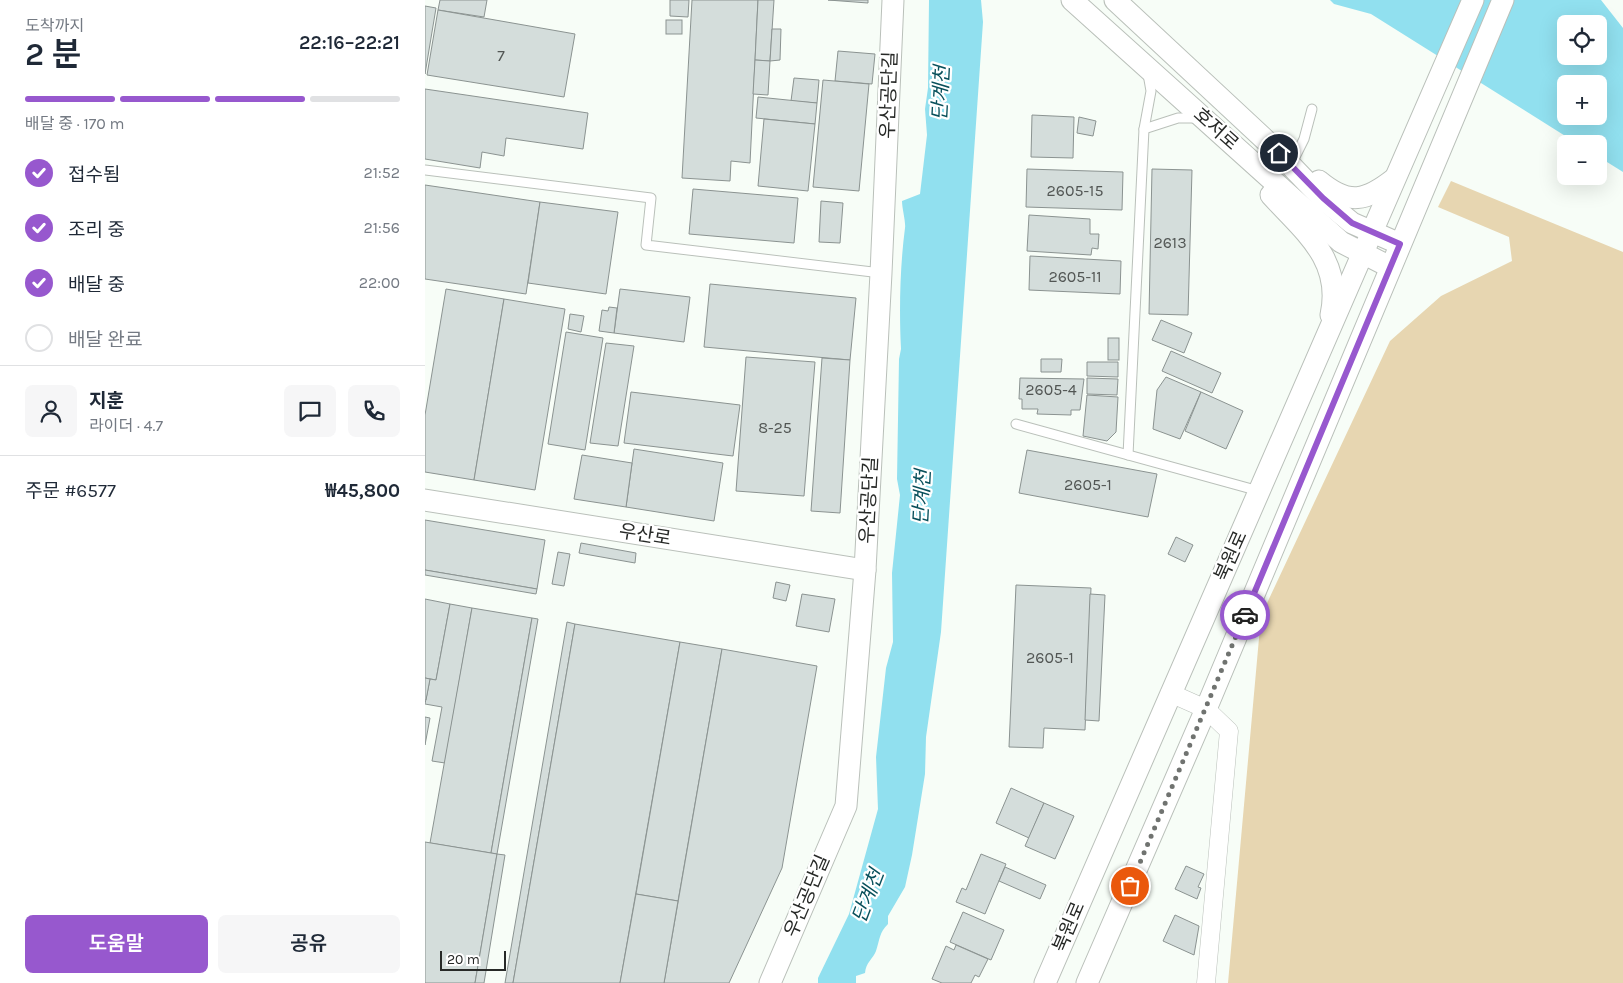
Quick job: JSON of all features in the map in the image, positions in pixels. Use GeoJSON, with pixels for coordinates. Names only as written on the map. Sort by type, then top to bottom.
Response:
{"type":"FeatureCollection","features":[{"type":"Feature","properties":{"kind":"street","name":"우산공단길"},"geometry":{"type":"LineString","coordinates":[[770,983],[846,806],[865,570],[893,0]]}},
{"type":"Feature","properties":{"kind":"street","name":"호저로"},"geometry":{"type":"LineString","coordinates":[[1073,0],[1341,242],[1390,267]]}},
{"type":"Feature","properties":{"kind":"street","name":"호저로"},"geometry":{"type":"LineString","coordinates":[[1115,0],[1275,149],[1323,198],[1352,223],[1400,244]]}},
{"type":"Feature","properties":{"kind":"street","name":"북원로"},"geometry":{"type":"LineString","coordinates":[[1045,983],[1473,0]]}},
{"type":"Feature","properties":{"kind":"street","name":"북원로"},"geometry":{"type":"LineString","coordinates":[[1087,983],[1205,709],[1503,0]]}},
{"type":"Feature","properties":{"kind":"street"},"geometry":{"type":"LineString","coordinates":[[1275,149],[1333,192],[1353,198],[1364,198],[1377,192],[1394,179]]}},
{"type":"Feature","properties":{"kind":"street"},"geometry":{"type":"LineString","coordinates":[[1251,160],[1269,194],[1321,248],[1332,283],[1333,305],[1327,337]]}},
{"type":"Feature","properties":{"kind":"street","name":"우산로"},"geometry":{"type":"LineString","coordinates":[[425,500],[865,570]]}},
{"type":"Feature","properties":{"kind":"street"},"geometry":{"type":"LineString","coordinates":[[1170,693],[1205,709],[1229,732],[1205,983]]}},
{"type":"Feature","properties":{"kind":"lane"},"geometry":{"type":"LineString","coordinates":[[1128,455],[1144,130],[1151,91],[1147,67]]}},
{"type":"Feature","properties":{"kind":"lane"},"geometry":{"type":"LineString","coordinates":[[1293,162],[1304,139],[1312,109]]}},
{"type":"Feature","properties":{"kind":"lane"},"geometry":{"type":"LineString","coordinates":[[1144,130],[1178,118],[1203,118]]}},
{"type":"Feature","properties":{"kind":"lane"},"geometry":{"type":"LineString","coordinates":[[425,170],[651,198],[646,245],[881,273]]}},
{"type":"Feature","properties":{"kind":"lane"},"geometry":{"type":"LineString","coordinates":[[1016,424],[1259,492]]}},
{"type":"Feature","properties":{"kind":"shaded area"},"geometry":{"type":"Polygon","coordinates":[[[1451,181],[1623,252],[1623,983],[1228,983],[1261,616],[1390,341],[1441,296],[1512,261],[1509,237],[1438,207],[1451,181]]]}},
{"type":"Feature","properties":{"kind":"water","name":"단계천"},"geometry":{"type":"Polygon","coordinates":[[[929,0],[981,0],[983,22],[941,632],[926,737],[925,774],[905,887],[888,916],[888,924],[881,933],[876,951],[865,973],[856,976],[856,983],[818,983],[818,978],[849,914],[878,809],[876,757],[886,668],[893,642],[892,573],[900,495],[897,479],[899,359],[901,349],[900,304],[905,226],[902,201],[920,194],[927,135],[925,109],[928,88],[929,0]]]}},
{"type":"Feature","properties":{"kind":"water"},"geometry":{"type":"Polygon","coordinates":[[[1330,0],[1601,0],[1623,28],[1623,172],[1607,162],[1607,135],[1564,135],[1371,14],[1334,4],[1330,0]]]}},
{"type":"Feature","properties":{"kind":"building"},"geometry":{"type":"Polygon","coordinates":[[[440,0],[487,0],[484,17],[438,10],[440,0]]]}},
{"type":"Feature","properties":{"kind":"building"},"geometry":{"type":"Polygon","coordinates":[[[670,0],[689,0],[688,17],[670,16],[670,0]]]}},
{"type":"Feature","properties":{"kind":"building"},"geometry":{"type":"Polygon","coordinates":[[[692,0],[758,0],[750,163],[731,161],[730,181],[682,178],[692,0]]]}},
{"type":"Feature","properties":{"kind":"building"},"geometry":{"type":"Polygon","coordinates":[[[758,0],[774,0],[770,61],[755,60],[758,0]]]}},
{"type":"Feature","properties":{"kind":"building"},"geometry":{"type":"Polygon","coordinates":[[[828,0],[868,0],[868,3],[828,0]]]}},
{"type":"Feature","properties":{"kind":"building"},"geometry":{"type":"Polygon","coordinates":[[[425,6],[436,8],[425,74],[425,6]]]}},
{"type":"Feature","properties":{"kind":"building"},"geometry":{"type":"Polygon","coordinates":[[[438,10],[575,34],[564,97],[427,75],[438,10]]]}},
{"type":"Feature","properties":{"kind":"building"},"geometry":{"type":"Polygon","coordinates":[[[666,20],[682,20],[682,34],[666,34],[666,20]]]}},
{"type":"Feature","properties":{"kind":"building"},"geometry":{"type":"Polygon","coordinates":[[[772,29],[781,29],[780,60],[770,61],[772,29]]]}},
{"type":"Feature","properties":{"kind":"building"},"geometry":{"type":"Polygon","coordinates":[[[838,51],[875,54],[872,84],[835,81],[838,51]]]}},
{"type":"Feature","properties":{"kind":"building"},"geometry":{"type":"Polygon","coordinates":[[[755,60],[770,61],[768,95],[753,94],[755,60]]]}},
{"type":"Feature","properties":{"kind":"building"},"geometry":{"type":"Polygon","coordinates":[[[794,78],[819,80],[817,103],[791,101],[794,78]]]}},
{"type":"Feature","properties":{"kind":"building"},"geometry":{"type":"Polygon","coordinates":[[[823,80],[869,84],[859,191],[813,187],[823,80]]]}},
{"type":"Feature","properties":{"kind":"building"},"geometry":{"type":"Polygon","coordinates":[[[425,89],[588,113],[583,149],[506,138],[504,156],[482,152],[480,168],[425,159],[425,89]]]}},
{"type":"Feature","properties":{"kind":"building"},"geometry":{"type":"Polygon","coordinates":[[[758,97],[817,103],[815,124],[756,118],[758,97]]]}},
{"type":"Feature","properties":{"kind":"building"},"geometry":{"type":"Polygon","coordinates":[[[1032,115],[1074,117],[1073,158],[1031,157],[1032,115]]]}},
{"type":"Feature","properties":{"kind":"building"},"geometry":{"type":"Polygon","coordinates":[[[1079,117],[1096,121],[1093,136],[1077,133],[1079,117]]]}},
{"type":"Feature","properties":{"kind":"building"},"geometry":{"type":"Polygon","coordinates":[[[764,119],[815,124],[808,191],[758,186],[764,119]]]}},
{"type":"Feature","properties":{"kind":"building"},"geometry":{"type":"Polygon","coordinates":[[[1027,169],[1123,172],[1122,210],[1026,207],[1027,169]]]}},
{"type":"Feature","properties":{"kind":"building"},"geometry":{"type":"Polygon","coordinates":[[[1152,169],[1192,170],[1188,315],[1149,314],[1152,169]]]}},
{"type":"Feature","properties":{"kind":"building"},"geometry":{"type":"Polygon","coordinates":[[[425,185],[540,202],[526,294],[425,279],[425,185]]]}},
{"type":"Feature","properties":{"kind":"building"},"geometry":{"type":"Polygon","coordinates":[[[693,189],[798,198],[794,243],[689,234],[693,189]]]}},
{"type":"Feature","properties":{"kind":"building"},"geometry":{"type":"Polygon","coordinates":[[[821,201],[843,203],[840,243],[819,242],[821,201]]]}},
{"type":"Feature","properties":{"kind":"building"},"geometry":{"type":"Polygon","coordinates":[[[540,202],[618,212],[606,294],[528,283],[540,202]]]}},
{"type":"Feature","properties":{"kind":"building"},"geometry":{"type":"Polygon","coordinates":[[[1029,215],[1090,219],[1090,234],[1099,234],[1098,249],[1092,248],[1091,255],[1027,251],[1029,215]]]}},
{"type":"Feature","properties":{"kind":"building"},"geometry":{"type":"Polygon","coordinates":[[[1030,256],[1121,261],[1120,294],[1029,290],[1030,256]]]}},
{"type":"Feature","properties":{"kind":"building"},"geometry":{"type":"Polygon","coordinates":[[[710,284],[856,298],[850,360],[704,347],[710,284]]]}},
{"type":"Feature","properties":{"kind":"building"},"geometry":{"type":"Polygon","coordinates":[[[446,289],[504,299],[474,480],[425,472],[425,415],[446,289]]]}},
{"type":"Feature","properties":{"kind":"building"},"geometry":{"type":"Polygon","coordinates":[[[620,289],[690,297],[684,342],[614,333],[620,289]]]}},
{"type":"Feature","properties":{"kind":"building"},"geometry":{"type":"Polygon","coordinates":[[[504,299],[565,309],[535,490],[474,480],[504,299]]]}},
{"type":"Feature","properties":{"kind":"building"},"geometry":{"type":"Polygon","coordinates":[[[609,307],[617,308],[614,333],[599,331],[602,310],[608,311],[609,307]]]}},
{"type":"Feature","properties":{"kind":"building"},"geometry":{"type":"Polygon","coordinates":[[[570,314],[584,316],[581,332],[568,329],[570,314]]]}},
{"type":"Feature","properties":{"kind":"building"},"geometry":{"type":"Polygon","coordinates":[[[1161,320],[1192,333],[1184,353],[1152,340],[1161,320]]]}},
{"type":"Feature","properties":{"kind":"building"},"geometry":{"type":"Polygon","coordinates":[[[566,332],[603,338],[585,450],[548,444],[566,332]]]}},
{"type":"Feature","properties":{"kind":"building"},"geometry":{"type":"Polygon","coordinates":[[[1108,338],[1119,338],[1119,360],[1108,360],[1108,338]]]}},
{"type":"Feature","properties":{"kind":"building"},"geometry":{"type":"Polygon","coordinates":[[[606,343],[634,346],[618,446],[590,443],[606,343]]]}},
{"type":"Feature","properties":{"kind":"building"},"geometry":{"type":"Polygon","coordinates":[[[1171,351],[1221,373],[1212,393],[1162,371],[1171,351]]]}},
{"type":"Feature","properties":{"kind":"building"},"geometry":{"type":"Polygon","coordinates":[[[746,357],[815,362],[804,496],[736,491],[746,357]]]}},
{"type":"Feature","properties":{"kind":"building"},"geometry":{"type":"Polygon","coordinates":[[[822,358],[850,360],[840,513],[811,511],[822,358]]]}},
{"type":"Feature","properties":{"kind":"building"},"geometry":{"type":"Polygon","coordinates":[[[1041,359],[1062,359],[1061,372],[1041,372],[1041,359]]]}},
{"type":"Feature","properties":{"kind":"building"},"geometry":{"type":"Polygon","coordinates":[[[1087,362],[1118,362],[1118,377],[1087,376],[1087,362]]]}},
{"type":"Feature","properties":{"kind":"building"},"geometry":{"type":"Polygon","coordinates":[[[1166,377],[1201,392],[1180,439],[1153,429],[1157,390],[1166,377]]]}},
{"type":"Feature","properties":{"kind":"building"},"geometry":{"type":"Polygon","coordinates":[[[1020,378],[1084,379],[1080,410],[1071,410],[1071,415],[1037,414],[1038,409],[1022,409],[1022,399],[1019,399],[1020,378]]]}},
{"type":"Feature","properties":{"kind":"building"},"geometry":{"type":"Polygon","coordinates":[[[1087,378],[1118,379],[1117,395],[1087,394],[1087,378]]]}},
{"type":"Feature","properties":{"kind":"building"},"geometry":{"type":"Polygon","coordinates":[[[631,392],[740,405],[733,456],[624,443],[631,392]]]}},
{"type":"Feature","properties":{"kind":"building"},"geometry":{"type":"Polygon","coordinates":[[[1201,392],[1243,411],[1226,449],[1185,431],[1201,392]]]}},
{"type":"Feature","properties":{"kind":"building"},"geometry":{"type":"Polygon","coordinates":[[[1087,395],[1118,397],[1116,432],[1107,441],[1083,436],[1087,395]]]}},
{"type":"Feature","properties":{"kind":"building"},"geometry":{"type":"Polygon","coordinates":[[[634,449],[723,463],[714,521],[626,507],[634,449]]]}},
{"type":"Feature","properties":{"kind":"building"},"geometry":{"type":"Polygon","coordinates":[[[1027,450],[1157,474],[1148,517],[1019,493],[1027,450]]]}},
{"type":"Feature","properties":{"kind":"building"},"geometry":{"type":"Polygon","coordinates":[[[582,455],[632,463],[626,507],[574,499],[582,455]]]}},
{"type":"Feature","properties":{"kind":"building"},"geometry":{"type":"Polygon","coordinates":[[[425,520],[545,540],[537,589],[425,570],[425,520]]]}},
{"type":"Feature","properties":{"kind":"building"},"geometry":{"type":"Polygon","coordinates":[[[1176,537],[1193,545],[1185,562],[1168,554],[1176,537]]]}},
{"type":"Feature","properties":{"kind":"building"},"geometry":{"type":"Polygon","coordinates":[[[581,543],[636,553],[635,563],[579,553],[581,543]]]}},
{"type":"Feature","properties":{"kind":"building"},"geometry":{"type":"Polygon","coordinates":[[[558,552],[570,554],[564,586],[552,584],[558,552]]]}},
{"type":"Feature","properties":{"kind":"building"},"geometry":{"type":"Polygon","coordinates":[[[425,570],[537,589],[536,594],[425,575],[425,570]]]}},
{"type":"Feature","properties":{"kind":"building"},"geometry":{"type":"Polygon","coordinates":[[[776,582],[790,585],[786,601],[773,598],[776,582]]]}},
{"type":"Feature","properties":{"kind":"building"},"geometry":{"type":"Polygon","coordinates":[[[1016,585],[1091,588],[1085,730],[1044,728],[1043,748],[1009,747],[1016,585]]]}},
{"type":"Feature","properties":{"kind":"building"},"geometry":{"type":"Polygon","coordinates":[[[802,594],[835,599],[829,632],[796,626],[802,594]]]}},
{"type":"Feature","properties":{"kind":"building"},"geometry":{"type":"Polygon","coordinates":[[[1090,594],[1105,595],[1099,721],[1085,720],[1090,594]]]}},
{"type":"Feature","properties":{"kind":"building"},"geometry":{"type":"Polygon","coordinates":[[[425,599],[450,604],[436,680],[425,678],[425,599]]]}},
{"type":"Feature","properties":{"kind":"building"},"geometry":{"type":"Polygon","coordinates":[[[450,604],[472,608],[445,763],[432,761],[442,707],[425,704],[430,679],[436,680],[450,604]]]}},
{"type":"Feature","properties":{"kind":"building"},"geometry":{"type":"Polygon","coordinates":[[[472,608],[532,618],[491,853],[430,843],[472,608]]]}},
{"type":"Feature","properties":{"kind":"building"},"geometry":{"type":"Polygon","coordinates":[[[532,618],[538,619],[497,854],[491,853],[532,618]]]}},
{"type":"Feature","properties":{"kind":"building"},"geometry":{"type":"Polygon","coordinates":[[[567,622],[575,624],[513,983],[505,983],[567,622]]]}},
{"type":"Feature","properties":{"kind":"building"},"geometry":{"type":"Polygon","coordinates":[[[575,624],[680,642],[620,983],[513,983],[575,624]]]}},
{"type":"Feature","properties":{"kind":"building"},"geometry":{"type":"Polygon","coordinates":[[[680,642],[722,649],[678,901],[636,894],[680,642]]]}},
{"type":"Feature","properties":{"kind":"building"},"geometry":{"type":"Polygon","coordinates":[[[722,649],[817,666],[782,868],[729,983],[664,983],[722,649]]]}},
{"type":"Feature","properties":{"kind":"building"},"geometry":{"type":"Polygon","coordinates":[[[425,678],[430,679],[426,700],[425,700],[425,678]]]}},
{"type":"Feature","properties":{"kind":"building"},"geometry":{"type":"Polygon","coordinates":[[[425,717],[430,718],[425,745],[425,717]]]}},
{"type":"Feature","properties":{"kind":"building"},"geometry":{"type":"Polygon","coordinates":[[[1011,788],[1044,803],[1029,838],[996,823],[1011,788]]]}},
{"type":"Feature","properties":{"kind":"building"},"geometry":{"type":"Polygon","coordinates":[[[1044,803],[1074,816],[1055,859],[1025,846],[1044,803]]]}},
{"type":"Feature","properties":{"kind":"building"},"geometry":{"type":"Polygon","coordinates":[[[425,842],[497,854],[475,983],[425,983],[425,842]]]}},
{"type":"Feature","properties":{"kind":"building"},"geometry":{"type":"Polygon","coordinates":[[[497,854],[505,855],[484,983],[475,983],[497,854]]]}},
{"type":"Feature","properties":{"kind":"building"},"geometry":{"type":"Polygon","coordinates":[[[981,854],[1006,864],[985,914],[956,902],[962,888],[966,890],[981,854]]]}},
{"type":"Feature","properties":{"kind":"building"},"geometry":{"type":"Polygon","coordinates":[[[1186,866],[1204,874],[1198,887],[1201,888],[1197,899],[1175,889],[1186,866]]]}},
{"type":"Feature","properties":{"kind":"building"},"geometry":{"type":"Polygon","coordinates":[[[1005,867],[1046,885],[1040,899],[999,881],[1005,867]]]}},
{"type":"Feature","properties":{"kind":"building"},"geometry":{"type":"Polygon","coordinates":[[[636,894],[678,901],[664,983],[620,983],[636,894]]]}},
{"type":"Feature","properties":{"kind":"building"},"geometry":{"type":"Polygon","coordinates":[[[963,912],[1004,930],[991,960],[950,942],[963,912]]]}},
{"type":"Feature","properties":{"kind":"building"},"geometry":{"type":"Polygon","coordinates":[[[1175,915],[1199,926],[1194,955],[1163,941],[1175,915]]]}},
{"type":"Feature","properties":{"kind":"building"},"geometry":{"type":"Polygon","coordinates":[[[956,945],[988,959],[979,977],[975,975],[971,983],[942,983],[932,979],[946,946],[954,950],[956,945]]]}},
{"type":"Feature","properties":{"kind":"way so far"},"geometry":{"type":"LineString","coordinates":[[1130,886],[1245,615]]}},
{"type":"Feature","properties":{"kind":"route"},"geometry":{"type":"LineString","coordinates":[[1245,615],[1400,244],[1352,223],[1323,198],[1279,153]]}}]}
